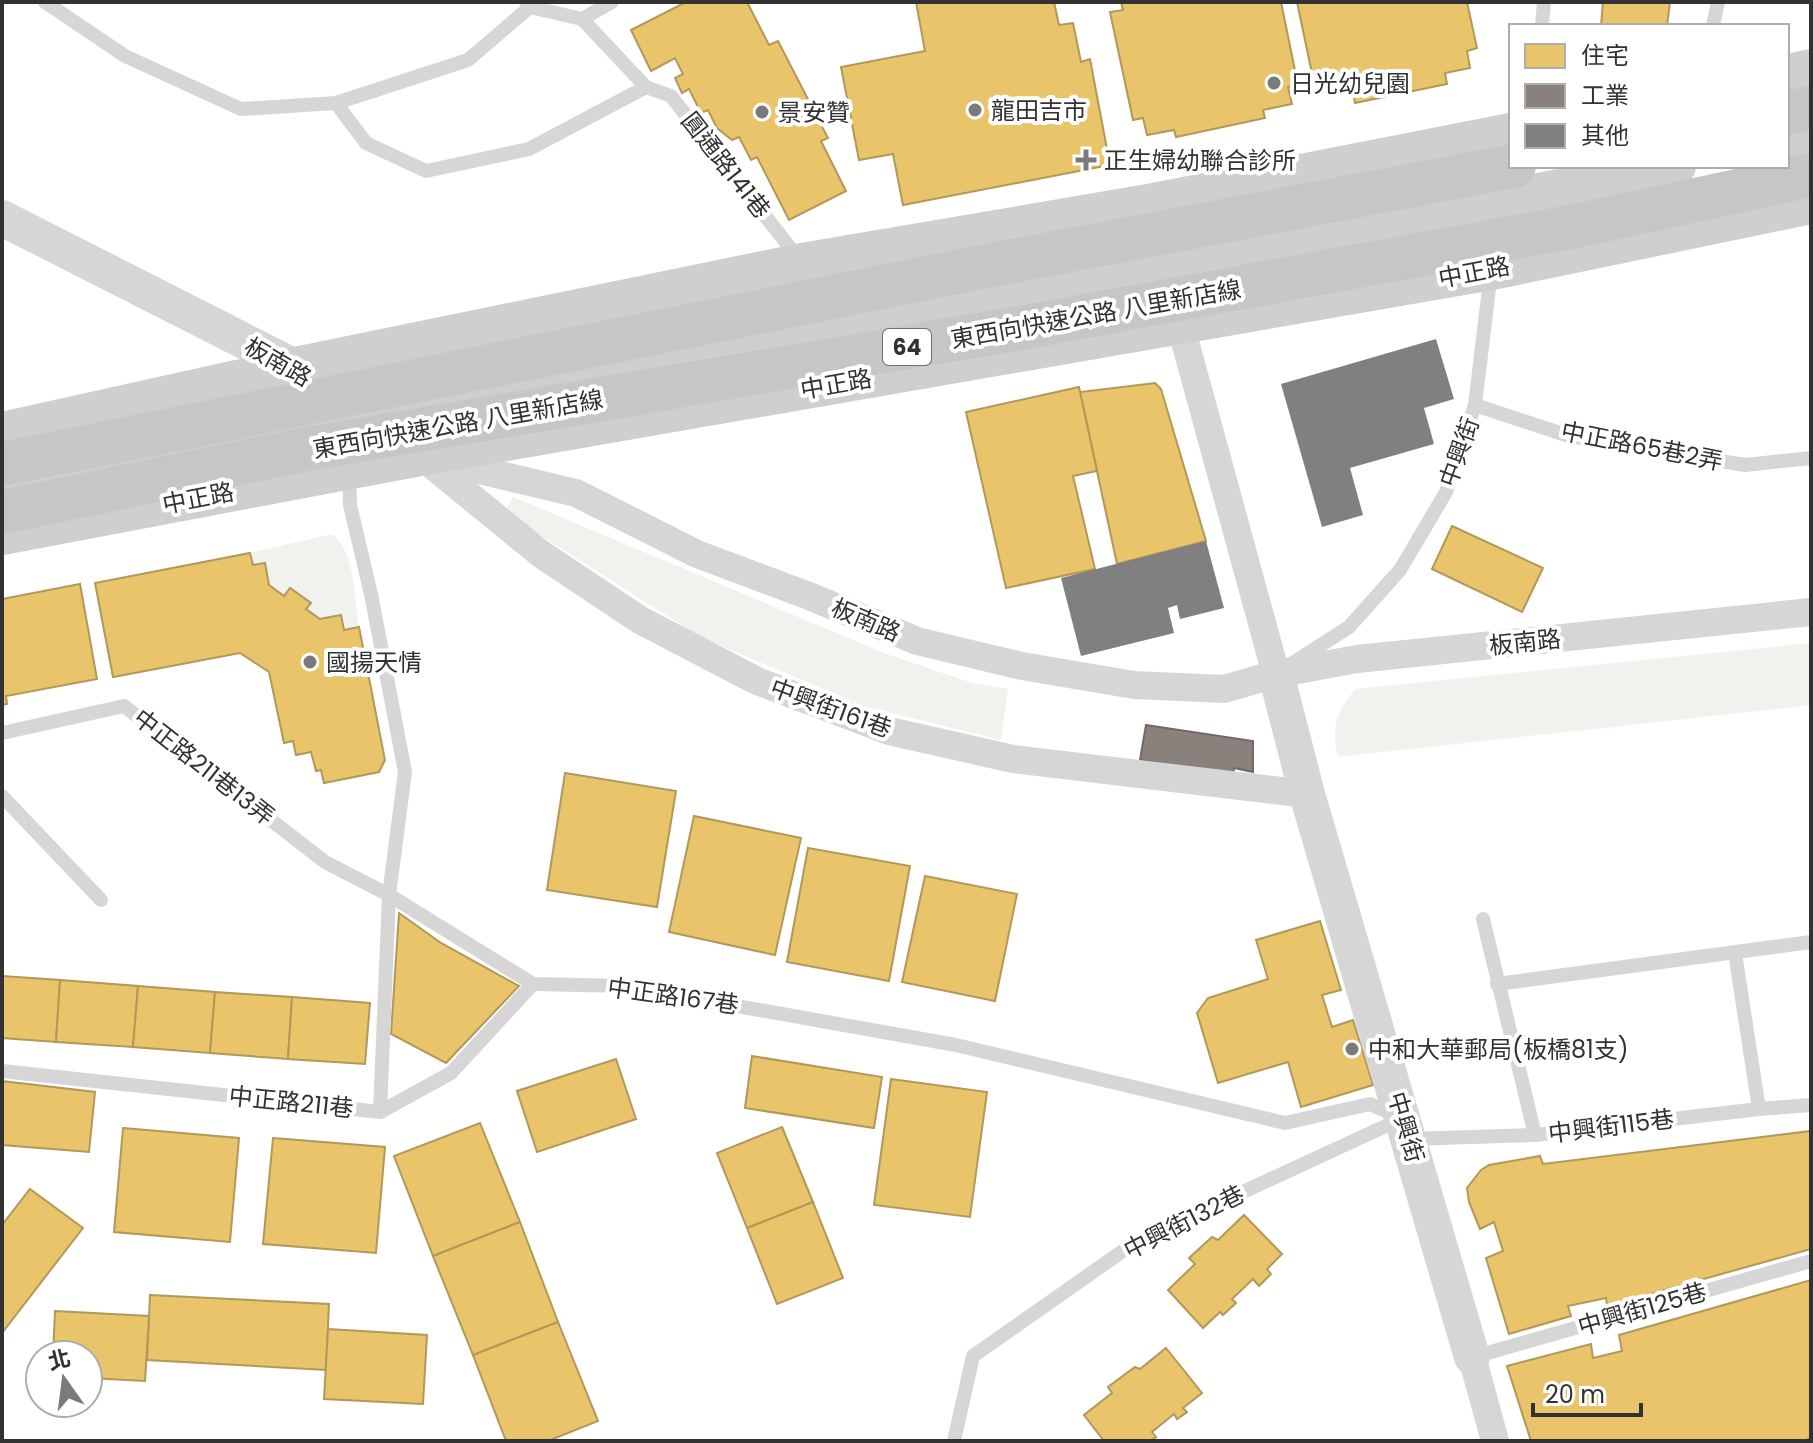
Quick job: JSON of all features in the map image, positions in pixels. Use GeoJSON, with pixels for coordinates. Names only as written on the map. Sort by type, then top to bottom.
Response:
{"type":"FeatureCollection","features":[{"type":"Feature","properties":{"kind":"highway"},"geometry":{"type":"LineString","coordinates":[[1789,113],[1811,108]]}},
{"type":"Feature","properties":{"kind":"highway","name":"東西向快速公路 八里新店線"},"geometry":{"type":"LineString","coordinates":[[2,512],[302,450],[1020,328],[1571,227],[1811,175]]}},
{"type":"Feature","properties":{"kind":"highway","name":"東西向快速公路 八里新店線"},"geometry":{"type":"LineString","coordinates":[[2,464],[986,266],[1514,194]]}},
{"type":"Feature","properties":{"kind":"main road"},"geometry":{"type":"LineString","coordinates":[[1789,74],[1811,69]]}},
{"type":"Feature","properties":{"kind":"main road"},"geometry":{"type":"LineString","coordinates":[[2,432],[295,367],[802,263],[1154,203],[1509,133]]}},
{"type":"Feature","properties":{"kind":"main road"},"geometry":{"type":"LineString","coordinates":[[1789,144],[1811,139]]}},
{"type":"Feature","properties":{"kind":"main road","name":"中正路"},"geometry":{"type":"LineString","coordinates":[[2,488],[42,482],[264,432],[773,336],[859,326],[1514,194],[1664,168]]}},
{"type":"Feature","properties":{"kind":"main road","name":"中正路"},"geometry":{"type":"LineString","coordinates":[[2,535],[420,456],[1492,270],[1811,204]]}},
{"type":"Feature","properties":{"kind":"street","name":"中興街"},"geometry":{"type":"LineString","coordinates":[[1154,203],[1179,325],[1307,794],[1495,1441]]}},
{"type":"Feature","properties":{"kind":"street","name":"板南路"},"geometry":{"type":"LineString","coordinates":[[2,218],[295,367],[358,416],[420,456],[576,493],[697,554],[917,641],[1022,666],[1134,685],[1224,689],[1276,674],[1357,659],[1811,612]]}},
{"type":"Feature","properties":{"kind":"street","name":"中興街161巷"},"geometry":{"type":"LineString","coordinates":[[420,456],[541,554],[640,620],[757,681],[889,731],[1013,759],[1307,794]]}},
{"type":"Feature","properties":{"kind":"lane"},"geometry":{"type":"LineString","coordinates":[[45,2],[125,56],[241,109],[336,103],[468,60],[528,4],[582,19],[612,2]]}},
{"type":"Feature","properties":{"kind":"lane"},"geometry":{"type":"LineString","coordinates":[[1542,24],[1544,2]]}},
{"type":"Feature","properties":{"kind":"lane"},"geometry":{"type":"LineString","coordinates":[[1713,24],[1718,2]]}},
{"type":"Feature","properties":{"kind":"lane","name":"圓通路141巷"},"geometry":{"type":"LineString","coordinates":[[582,19],[646,87],[671,96],[802,263]]}},
{"type":"Feature","properties":{"kind":"lane"},"geometry":{"type":"LineString","coordinates":[[336,103],[366,143],[426,171],[529,149],[646,87]]}},
{"type":"Feature","properties":{"kind":"lane","name":"中興街"},"geometry":{"type":"LineString","coordinates":[[1276,674],[1349,627],[1400,570],[1446,492],[1475,405],[1492,270],[1514,194]]}},
{"type":"Feature","properties":{"kind":"lane","name":"中正路65巷2弄"},"geometry":{"type":"LineString","coordinates":[[1475,405],[1569,436],[1745,465],[1811,458]]}},
{"type":"Feature","properties":{"kind":"lane"},"geometry":{"type":"LineString","coordinates":[[358,416],[349,469],[350,505],[371,594],[405,772],[389,895],[380,1112]]}},
{"type":"Feature","properties":{"kind":"lane","name":"中正路211巷13弄"},"geometry":{"type":"LineString","coordinates":[[2,733],[124,706],[325,862],[389,895]]}},
{"type":"Feature","properties":{"kind":"lane"},"geometry":{"type":"LineString","coordinates":[[2,796],[101,900]]}},
{"type":"Feature","properties":{"kind":"lane"},"geometry":{"type":"LineString","coordinates":[[389,895],[533,984]]}},
{"type":"Feature","properties":{"kind":"lane"},"geometry":{"type":"LineString","coordinates":[[1483,919],[1535,1135]]}},
{"type":"Feature","properties":{"kind":"lane"},"geometry":{"type":"LineString","coordinates":[[1497,984],[1811,942]]}},
{"type":"Feature","properties":{"kind":"lane"},"geometry":{"type":"LineString","coordinates":[[1735,953],[1759,1109]]}},
{"type":"Feature","properties":{"kind":"lane","name":"中正路167巷"},"geometry":{"type":"LineString","coordinates":[[533,984],[625,986],[941,1042],[1285,1123],[1370,1104],[1406,1128]]}},
{"type":"Feature","properties":{"kind":"lane","name":"中正路211巷"},"geometry":{"type":"LineString","coordinates":[[2,1071],[380,1112],[451,1073],[533,984]]}},
{"type":"Feature","properties":{"kind":"lane","name":"中興街115巷"},"geometry":{"type":"LineString","coordinates":[[1406,1128],[1535,1135],[1811,1105]]}},
{"type":"Feature","properties":{"kind":"lane","name":"中興街132巷"},"geometry":{"type":"LineString","coordinates":[[954,1441],[973,1356],[1137,1241],[1406,1128]]}},
{"type":"Feature","properties":{"kind":"lane","name":"中興街125巷"},"geometry":{"type":"LineString","coordinates":[[1472,1357],[1811,1261]]}},
{"type":"Feature","properties":{"kind":"shaded area"},"geometry":{"type":"Polygon","coordinates":[[[513,497],[884,653],[972,683],[1008,689],[1001,740],[864,706],[702,638],[510,516],[506,509],[513,497]]]}},
{"type":"Feature","properties":{"kind":"shaded area"},"geometry":{"type":"Polygon","coordinates":[[[332,534],[346,552],[350,564],[359,627],[337,627],[325,622],[306,609],[311,603],[291,588],[284,596],[269,585],[265,563],[253,565],[250,553],[332,534]]]}},
{"type":"Feature","properties":{"kind":"shaded area"},"geometry":{"type":"Polygon","coordinates":[[[1811,643],[1811,705],[1338,757],[1335,738],[1337,720],[1356,689],[1811,643]]]}},
{"type":"Feature","properties":{"kind":"building: 住宅","name":"景安贊"},"geometry":{"type":"Polygon","coordinates":[[[686,2],[747,2],[769,45],[778,41],[828,138],[821,141],[846,191],[789,220],[757,157],[751,160],[739,137],[732,140],[717,128],[708,110],[701,113],[689,89],[682,93],[675,78],[683,74],[675,58],[651,71],[631,30],[686,2]]]}},
{"type":"Feature","properties":{"kind":"building: 住宅","name":"龍田吉市"},"geometry":{"type":"Polygon","coordinates":[[[916,2],[1054,2],[1059,25],[1073,23],[1081,62],[1090,59],[1110,165],[903,205],[893,154],[859,160],[841,67],[925,51],[916,2]]]}},
{"type":"Feature","properties":{"kind":"building: 住宅"},"geometry":{"type":"Polygon","coordinates":[[[1121,2],[1281,2],[1298,85],[1288,87],[1292,104],[1263,110],[1265,118],[1176,137],[1174,130],[1147,135],[1143,118],[1133,120],[1110,12],[1123,10],[1121,2]]]}},
{"type":"Feature","properties":{"kind":"building: 住宅"},"geometry":{"type":"Polygon","coordinates":[[[1297,2],[1467,2],[1477,48],[1467,51],[1470,68],[1445,73],[1447,84],[1355,103],[1353,92],[1329,97],[1326,81],[1314,83],[1297,2]]]}},
{"type":"Feature","properties":{"kind":"building: 住宅"},"geometry":{"type":"Polygon","coordinates":[[[1603,2],[1670,2],[1667,24],[1601,24],[1603,2]]]}},
{"type":"Feature","properties":{"kind":"building: 住宅"},"geometry":{"type":"Polygon","coordinates":[[[1155,383],[1161,389],[1206,541],[1117,564],[1080,392],[1155,383]]]}},
{"type":"Feature","properties":{"kind":"building: 住宅"},"geometry":{"type":"Polygon","coordinates":[[[1079,387],[1097,471],[1073,476],[1095,569],[1006,588],[966,412],[1079,387]]]}},
{"type":"Feature","properties":{"kind":"building: 住宅"},"geometry":{"type":"Polygon","coordinates":[[[1452,526],[1543,568],[1522,612],[1432,569],[1452,526]]]}},
{"type":"Feature","properties":{"kind":"building: 住宅","name":"國揚天情"},"geometry":{"type":"Polygon","coordinates":[[[250,553],[253,565],[265,563],[269,585],[284,596],[290,588],[311,603],[306,609],[320,619],[341,615],[344,630],[359,627],[385,760],[379,772],[324,783],[321,770],[316,771],[311,752],[296,755],[293,741],[284,743],[269,672],[240,653],[113,677],[95,583],[250,553]]]}},
{"type":"Feature","properties":{"kind":"building: 住宅"},"geometry":{"type":"Polygon","coordinates":[[[80,584],[97,679],[6,696],[7,704],[2,705],[2,599],[80,584]]]}},
{"type":"Feature","properties":{"kind":"building: 住宅"},"geometry":{"type":"Polygon","coordinates":[[[565,773],[676,791],[657,907],[547,890],[565,773]]]}},
{"type":"Feature","properties":{"kind":"building: 住宅"},"geometry":{"type":"Polygon","coordinates":[[[694,816],[801,838],[775,955],[669,932],[694,816]]]}},
{"type":"Feature","properties":{"kind":"building: 住宅"},"geometry":{"type":"Polygon","coordinates":[[[808,848],[910,866],[889,981],[787,962],[808,848]]]}},
{"type":"Feature","properties":{"kind":"building: 住宅"},"geometry":{"type":"Polygon","coordinates":[[[925,876],[1017,894],[995,1001],[902,982],[925,876]]]}},
{"type":"Feature","properties":{"kind":"building: 住宅"},"geometry":{"type":"Polygon","coordinates":[[[399,913],[441,943],[519,986],[446,1063],[391,1034],[399,913]]]}},
{"type":"Feature","properties":{"kind":"building: 住宅"},"geometry":{"type":"Polygon","coordinates":[[[1320,921],[1341,990],[1322,995],[1332,1027],[1353,1020],[1373,1085],[1301,1107],[1288,1062],[1218,1083],[1197,1013],[1208,998],[1268,979],[1256,940],[1320,921]]]}},
{"type":"Feature","properties":{"kind":"building: 住宅"},"geometry":{"type":"Polygon","coordinates":[[[2,976],[60,980],[56,1042],[2,1038],[2,976]]]}},
{"type":"Feature","properties":{"kind":"building: 住宅"},"geometry":{"type":"Polygon","coordinates":[[[60,980],[138,986],[133,1047],[56,1042],[60,980]]]}},
{"type":"Feature","properties":{"kind":"building: 住宅"},"geometry":{"type":"Polygon","coordinates":[[[138,986],[215,992],[210,1053],[133,1047],[138,986]]]}},
{"type":"Feature","properties":{"kind":"building: 住宅"},"geometry":{"type":"Polygon","coordinates":[[[215,992],[292,997],[288,1059],[210,1053],[215,992]]]}},
{"type":"Feature","properties":{"kind":"building: 住宅"},"geometry":{"type":"Polygon","coordinates":[[[292,997],[370,1003],[365,1064],[288,1059],[292,997]]]}},
{"type":"Feature","properties":{"kind":"building: 住宅"},"geometry":{"type":"Polygon","coordinates":[[[752,1056],[882,1077],[874,1128],[745,1108],[752,1056]]]}},
{"type":"Feature","properties":{"kind":"building: 住宅"},"geometry":{"type":"Polygon","coordinates":[[[616,1059],[636,1119],[537,1152],[517,1091],[616,1059]]]}},
{"type":"Feature","properties":{"kind":"building: 住宅"},"geometry":{"type":"Polygon","coordinates":[[[891,1079],[987,1092],[970,1217],[874,1205],[891,1079]]]}},
{"type":"Feature","properties":{"kind":"building: 住宅"},"geometry":{"type":"Polygon","coordinates":[[[2,1081],[95,1092],[89,1152],[2,1145],[2,1081]]]}},
{"type":"Feature","properties":{"kind":"building: 住宅"},"geometry":{"type":"Polygon","coordinates":[[[480,1123],[520,1222],[433,1256],[394,1156],[480,1123]]]}},
{"type":"Feature","properties":{"kind":"building: 住宅"},"geometry":{"type":"Polygon","coordinates":[[[782,1127],[813,1202],[747,1228],[717,1153],[782,1127]]]}},
{"type":"Feature","properties":{"kind":"building: 住宅"},"geometry":{"type":"Polygon","coordinates":[[[123,1128],[239,1138],[230,1242],[114,1232],[123,1128]]]}},
{"type":"Feature","properties":{"kind":"building: 住宅"},"geometry":{"type":"Polygon","coordinates":[[[1811,1131],[1811,1249],[1607,1306],[1606,1298],[1568,1306],[1571,1316],[1509,1334],[1486,1258],[1503,1251],[1494,1222],[1480,1229],[1469,1202],[1467,1188],[1481,1170],[1489,1165],[1540,1156],[1543,1164],[1811,1131]]]}},
{"type":"Feature","properties":{"kind":"building: 住宅"},"geometry":{"type":"Polygon","coordinates":[[[273,1138],[385,1147],[376,1253],[263,1244],[273,1138]]]}},
{"type":"Feature","properties":{"kind":"building: 住宅"},"geometry":{"type":"Polygon","coordinates":[[[30,1189],[83,1228],[2,1333],[2,1225],[30,1189]]]}},
{"type":"Feature","properties":{"kind":"building: 住宅"},"geometry":{"type":"Polygon","coordinates":[[[813,1202],[843,1278],[777,1304],[747,1228],[813,1202]]]}},
{"type":"Feature","properties":{"kind":"building: 住宅"},"geometry":{"type":"Polygon","coordinates":[[[1244,1215],[1282,1254],[1267,1269],[1271,1274],[1259,1286],[1253,1279],[1232,1299],[1236,1303],[1223,1315],[1220,1312],[1203,1328],[1168,1290],[1195,1264],[1189,1258],[1212,1237],[1218,1240],[1244,1215]]]}},
{"type":"Feature","properties":{"kind":"building: 住宅"},"geometry":{"type":"Polygon","coordinates":[[[520,1222],[558,1322],[473,1355],[433,1256],[520,1222]]]}},
{"type":"Feature","properties":{"kind":"building: 住宅"},"geometry":{"type":"Polygon","coordinates":[[[1811,1280],[1811,1438],[1802,1441],[1531,1441],[1507,1366],[1591,1344],[1593,1358],[1622,1351],[1619,1335],[1811,1280]]]}},
{"type":"Feature","properties":{"kind":"building: 住宅"},"geometry":{"type":"Polygon","coordinates":[[[150,1295],[329,1304],[326,1370],[147,1360],[150,1295]]]}},
{"type":"Feature","properties":{"kind":"building: 住宅"},"geometry":{"type":"Polygon","coordinates":[[[55,1311],[149,1316],[145,1381],[104,1379],[104,1339],[54,1339],[55,1311]]]}},
{"type":"Feature","properties":{"kind":"building: 住宅"},"geometry":{"type":"Polygon","coordinates":[[[558,1322],[598,1421],[548,1441],[506,1441],[473,1355],[558,1322]]]}},
{"type":"Feature","properties":{"kind":"building: 住宅"},"geometry":{"type":"Polygon","coordinates":[[[328,1329],[427,1335],[423,1404],[324,1399],[328,1329]]]}},
{"type":"Feature","properties":{"kind":"building: 住宅"},"geometry":{"type":"Polygon","coordinates":[[[1166,1348],[1202,1393],[1183,1408],[1187,1412],[1177,1419],[1174,1414],[1152,1432],[1156,1437],[1150,1441],[1104,1441],[1084,1415],[1112,1393],[1108,1387],[1135,1367],[1140,1369],[1166,1348]]]}},
{"type":"Feature","properties":{"kind":"building: 工業"},"geometry":{"type":"Polygon","coordinates":[[[1146,725],[1253,741],[1253,772],[1234,768],[1233,775],[1140,760],[1146,725]]]}},
{"type":"Feature","properties":{"kind":"building: 其他"},"geometry":{"type":"Polygon","coordinates":[[[1436,339],[1454,399],[1424,408],[1434,444],[1350,468],[1363,515],[1322,527],[1281,384],[1436,339]]]}},
{"type":"Feature","properties":{"kind":"building: 其他"},"geometry":{"type":"Polygon","coordinates":[[[1206,541],[1224,608],[1180,619],[1177,605],[1168,608],[1174,633],[1081,656],[1061,578],[1206,541]]]}},
{"type":"Feature","properties":{"kind":"place","name":"日光幼兒園"},"geometry":{"type":"Point","coordinates":[1274,83]}},
{"type":"Feature","properties":{"kind":"place","name":"龍田吉市"},"geometry":{"type":"Point","coordinates":[975,110]}},
{"type":"Feature","properties":{"kind":"place","name":"景安贊"},"geometry":{"type":"Point","coordinates":[762,112]}},
{"type":"Feature","properties":{"kind":"place","name":"正生婦幼聯合診所"},"geometry":{"type":"Point","coordinates":[1086,160]}},
{"type":"Feature","properties":{"kind":"place","name":"國揚天情"},"geometry":{"type":"Point","coordinates":[310,662]}},
{"type":"Feature","properties":{"kind":"place","name":"中和大華郵局(板橋81支)"},"geometry":{"type":"Point","coordinates":[1352,1049]}}]}
